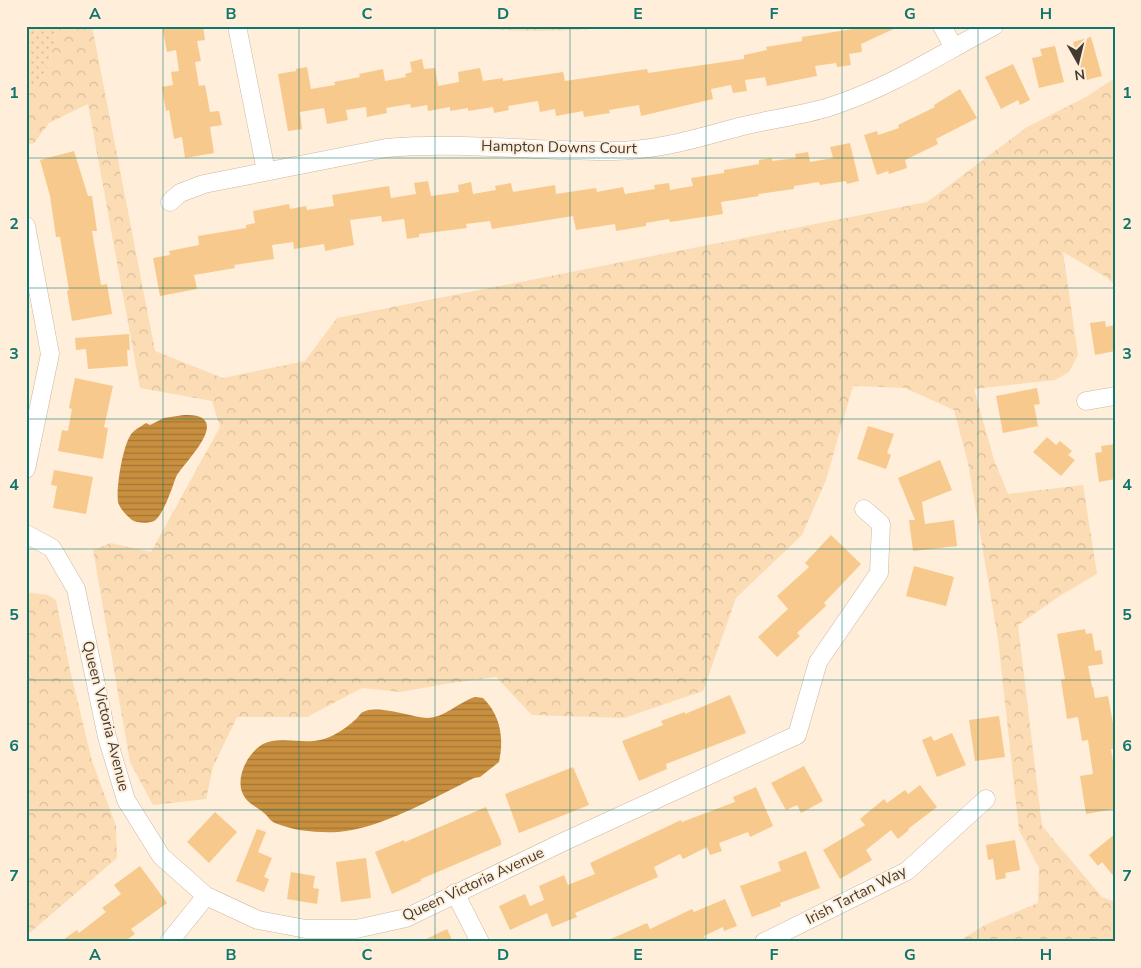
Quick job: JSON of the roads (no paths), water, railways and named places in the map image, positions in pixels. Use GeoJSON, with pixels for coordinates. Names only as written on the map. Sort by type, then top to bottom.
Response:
{"type":"FeatureCollection","features":[{"type":"Feature","properties":{"kind":"street"},"geometry":{"type":"LineString","coordinates":[[237,26],[266,171]]}},
{"type":"Feature","properties":{"kind":"street"},"geometry":{"type":"LineString","coordinates":[[942,26],[954,48]]}},
{"type":"Feature","properties":{"kind":"street","name":"Hampton Downs Court"},"geometry":{"type":"LineString","coordinates":[[170,202],[180,193],[190,188],[386,148],[414,145],[613,151],[671,144],[745,125],[806,114],[837,105],[872,92],[994,26]]}},
{"type":"Feature","properties":{"kind":"street"},"geometry":{"type":"LineString","coordinates":[[26,226],[50,354],[26,469]]}},
{"type":"Feature","properties":{"kind":"street"},"geometry":{"type":"LineString","coordinates":[[1086,401],[1115,396]]}},
{"type":"Feature","properties":{"kind":"street","name":"Queen Victoria Avenue"},"geometry":{"type":"LineString","coordinates":[[26,534],[52,548],[76,590],[108,737],[126,800],[160,856],[206,896],[258,920],[306,929],[356,929],[406,918],[455,893],[797,735],[818,662],[879,573],[881,524],[864,509]]}},
{"type":"Feature","properties":{"kind":"street","name":"Irish Tartan Way"},"geometry":{"type":"LineString","coordinates":[[764,942],[907,871],[986,798]]}},
{"type":"Feature","properties":{"kind":"street"},"geometry":{"type":"LineString","coordinates":[[455,893],[480,942]]}},
{"type":"Feature","properties":{"kind":"street"},"geometry":{"type":"LineString","coordinates":[[169,942],[206,896]]}}]}
